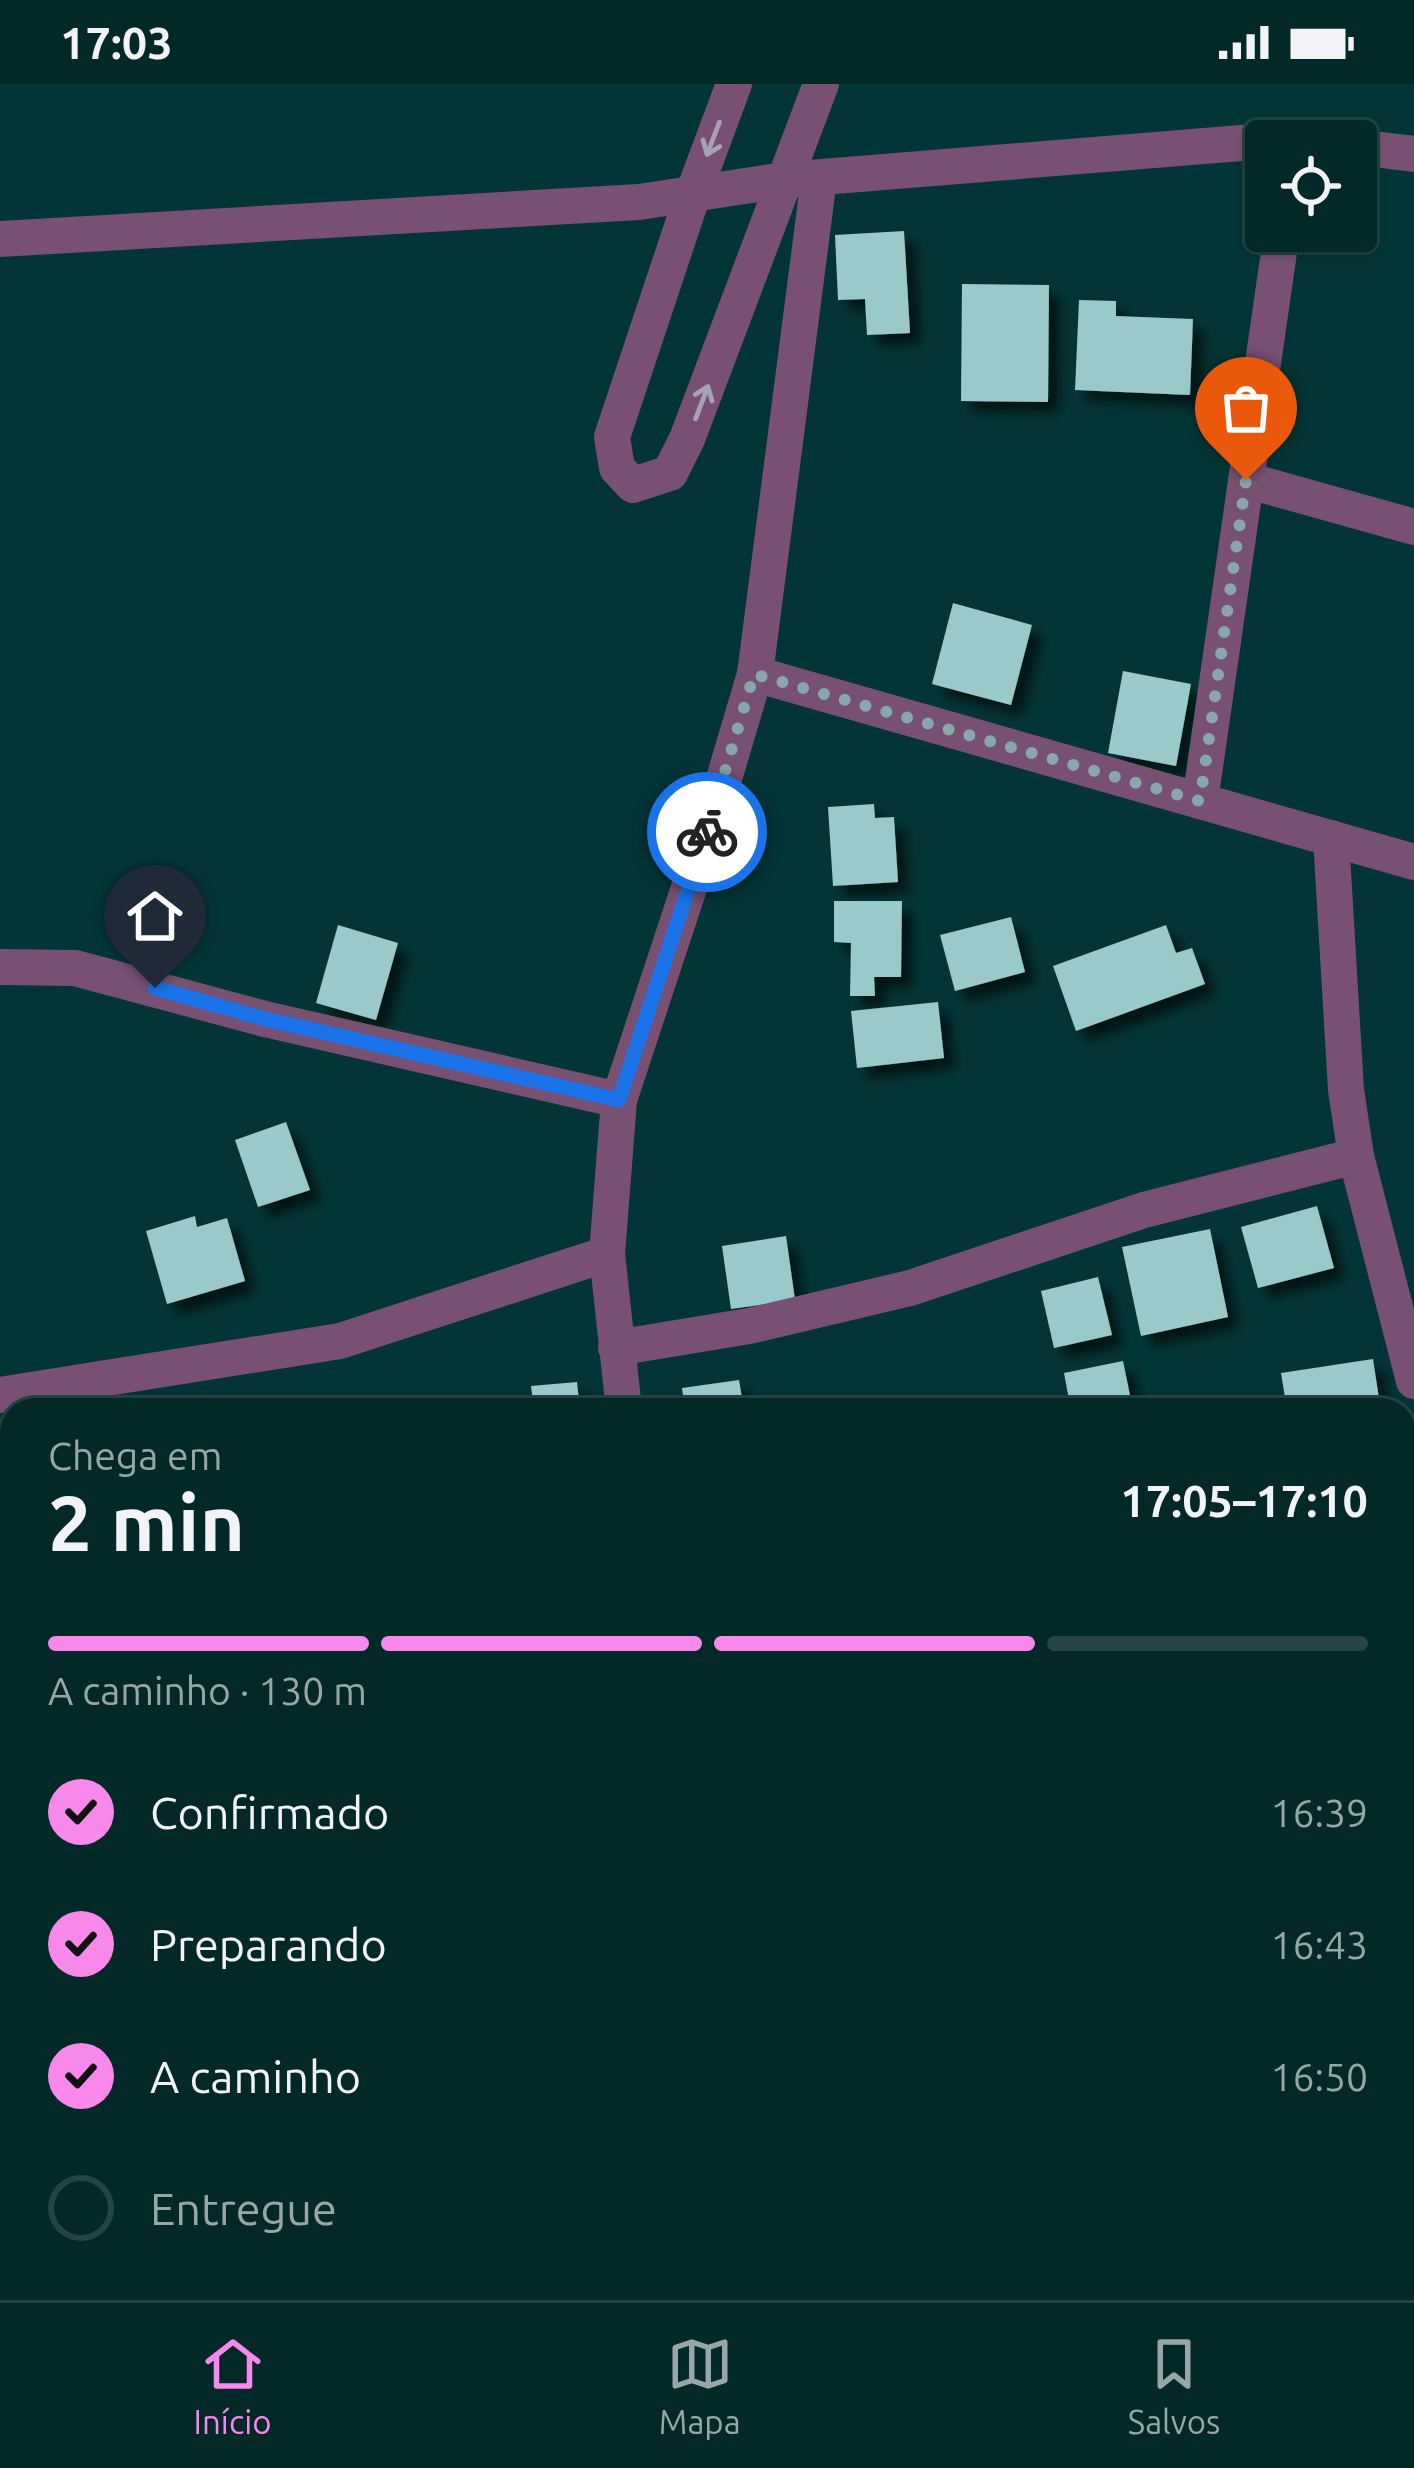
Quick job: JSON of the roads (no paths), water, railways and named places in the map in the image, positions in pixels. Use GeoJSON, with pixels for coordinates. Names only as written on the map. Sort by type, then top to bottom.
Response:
{"type":"FeatureCollection","features":[{"type":"Feature","properties":{"kind":"street"},"geometry":{"type":"LineString","coordinates":[[734,84],[612,437],[617,468],[633,485],[670,473],[802,179]]}},
{"type":"Feature","properties":{"kind":"street"},"geometry":{"type":"LineString","coordinates":[[622,1398],[607,1254],[619,1100],[715,809],[754,674],[774,548],[802,179],[821,84]]}},
{"type":"Feature","properties":{"kind":"street"},"geometry":{"type":"LineString","coordinates":[[0,239],[639,202],[802,179],[1245,144]]}},
{"type":"Feature","properties":{"kind":"street"},"geometry":{"type":"LineString","coordinates":[[1377,150],[1414,154]]}},
{"type":"Feature","properties":{"kind":"street"},"geometry":{"type":"LineString","coordinates":[[1200,801],[1279,252]]}},
{"type":"Feature","properties":{"kind":"street"},"geometry":{"type":"LineString","coordinates":[[1246,480],[1414,527]]}},
{"type":"Feature","properties":{"kind":"street"},"geometry":{"type":"LineString","coordinates":[[754,674],[1414,862]]}},
{"type":"Feature","properties":{"kind":"street"},"geometry":{"type":"LineString","coordinates":[[1330,838],[1346,1090],[1356,1156],[1414,1381]]}},
{"type":"Feature","properties":{"kind":"street"},"geometry":{"type":"LineString","coordinates":[[0,967],[75,968],[265,1019],[619,1100]]}},
{"type":"Feature","properties":{"kind":"street"},"geometry":{"type":"LineString","coordinates":[[616,1348],[749,1326],[910,1288],[1144,1210],[1356,1156]]}},
{"type":"Feature","properties":{"kind":"street"},"geometry":{"type":"LineString","coordinates":[[0,1395],[340,1341],[607,1254]]}}]}
